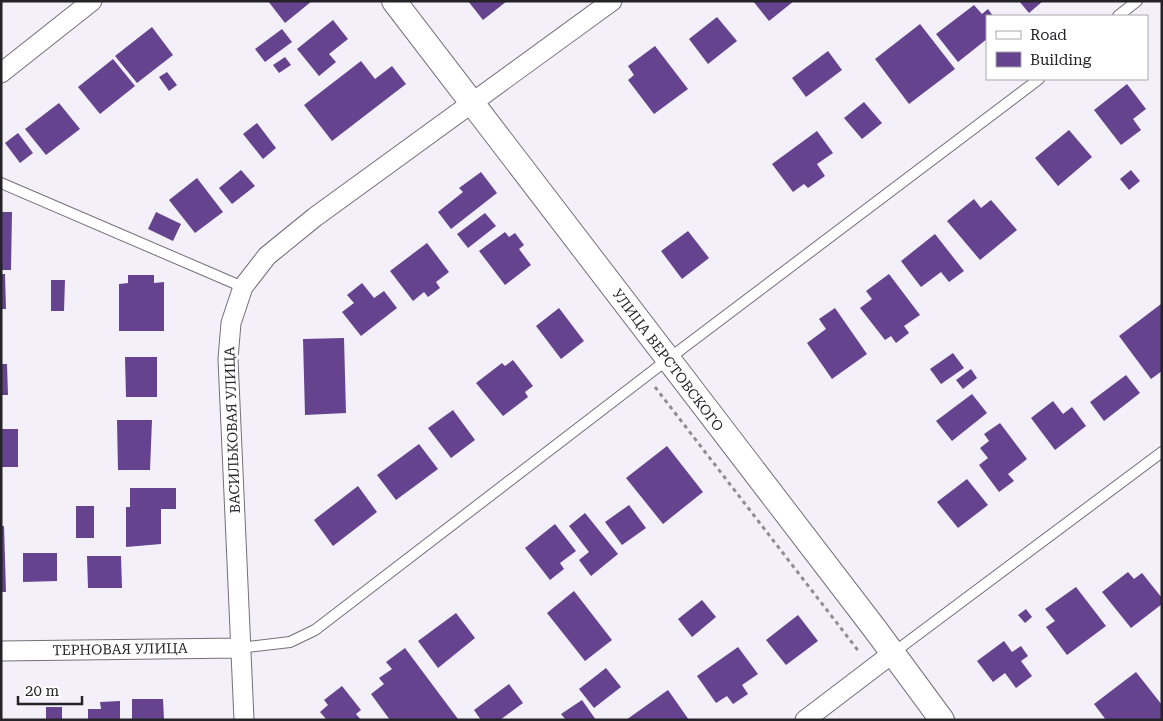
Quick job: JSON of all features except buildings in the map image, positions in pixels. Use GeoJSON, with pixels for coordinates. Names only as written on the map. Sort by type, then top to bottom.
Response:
{"type":"FeatureCollection","features":[{"type":"Feature","properties":{"kind":"street"},"geometry":{"type":"LineString","coordinates":[[1,73],[92,1]]}},
{"type":"Feature","properties":{"kind":"street","name":"УЛИЦА ВЕРСТОВСКОГО"},"geometry":{"type":"LineString","coordinates":[[394,1],[942,720]]}},
{"type":"Feature","properties":{"kind":"street","name":"ВАСИЛЬКОВАЯ УЛИЦА"},"geometry":{"type":"LineString","coordinates":[[244,720],[228,359],[231,323],[243,287],[267,256],[316,217],[612,1]]}},
{"type":"Feature","properties":{"kind":"street","name":"ТЕРНОВАЯ УЛИЦА"},"geometry":{"type":"LineString","coordinates":[[1,651],[240,648]]}},
{"type":"Feature","properties":{"kind":"street"},"geometry":{"type":"LineString","coordinates":[[805,720],[892,653]]}},
{"type":"Feature","properties":{"kind":"lane"},"geometry":{"type":"LineString","coordinates":[[1119,15],[1137,1]]}},
{"type":"Feature","properties":{"kind":"lane"},"geometry":{"type":"LineString","coordinates":[[240,648],[290,642],[315,630],[667,360],[1038,80]]}},
{"type":"Feature","properties":{"kind":"lane"},"geometry":{"type":"LineString","coordinates":[[1,183],[243,287]]}},
{"type":"Feature","properties":{"kind":"lane"},"geometry":{"type":"LineString","coordinates":[[892,653],[1162,452]]}},
{"type":"Feature","properties":{"kind":"path"},"geometry":{"type":"LineString","coordinates":[[647,376],[872,669]]}}]}
